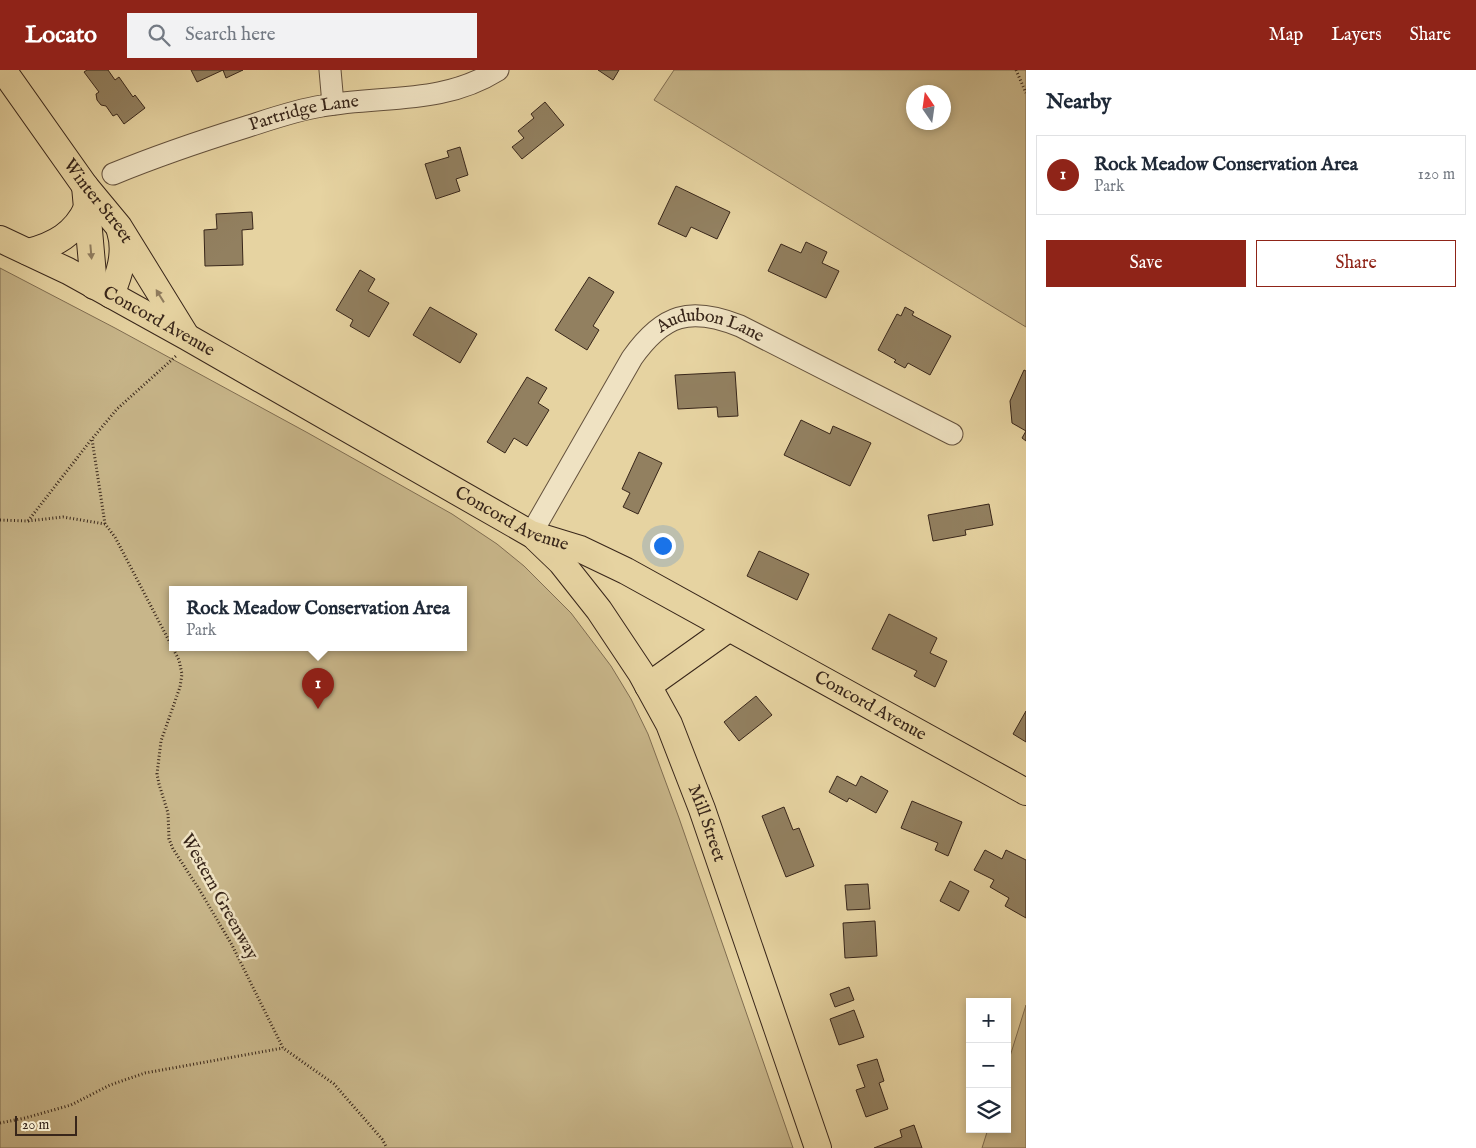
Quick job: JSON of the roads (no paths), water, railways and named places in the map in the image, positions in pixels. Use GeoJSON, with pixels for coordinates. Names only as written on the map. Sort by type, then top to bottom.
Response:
{"type":"FeatureCollection","features":[{"type":"Feature","properties":{"kind":"main road","name":"Winter Street"},"geometry":{"type":"LineString","coordinates":[[3,70],[86,197],[119,228],[181,347]]}},
{"type":"Feature","properties":{"kind":"main road"},"geometry":{"type":"LineString","coordinates":[[28,252],[55,243],[69,234],[80,223],[86,197]]}},
{"type":"Feature","properties":{"kind":"main road"},"geometry":{"type":"LineString","coordinates":[[86,197],[102,291]]}},
{"type":"Feature","properties":{"kind":"main road"},"geometry":{"type":"LineString","coordinates":[[102,291],[121,263],[122,243],[119,228]]}},
{"type":"Feature","properties":{"kind":"main road","name":"Concord Avenue"},"geometry":{"type":"LineString","coordinates":[[0,239],[102,291],[181,347],[531,534],[580,550],[610,563],[1026,792]]}},
{"type":"Feature","properties":{"kind":"main road","name":"Mill Street"},"geometry":{"type":"LineString","coordinates":[[531,534],[554,554],[578,582],[618,637],[669,724],[694,786],[818,1148]]}},
{"type":"Feature","properties":{"kind":"main road"},"geometry":{"type":"LineString","coordinates":[[648,686],[728,629]]}},
{"type":"Feature","properties":{"kind":"street"},"geometry":{"type":"LineString","coordinates":[[330,70],[333,104]]}},
{"type":"Feature","properties":{"kind":"street","name":"Partridge Lane"},"geometry":{"type":"LineString","coordinates":[[113,174],[222,134],[298,111],[333,104],[424,97],[466,87],[498,70]]}},
{"type":"Feature","properties":{"kind":"street","name":"Audubon Lane"},"geometry":{"type":"LineString","coordinates":[[531,534],[632,358],[649,336],[666,323],[676,319],[698,316],[710,317],[740,326],[952,434]]}},
{"type":"Feature","properties":{"kind":"place","name":"Rock Meadow Conservation Area"},"geometry":{"type":"Point","coordinates":[318,709]}}]}
